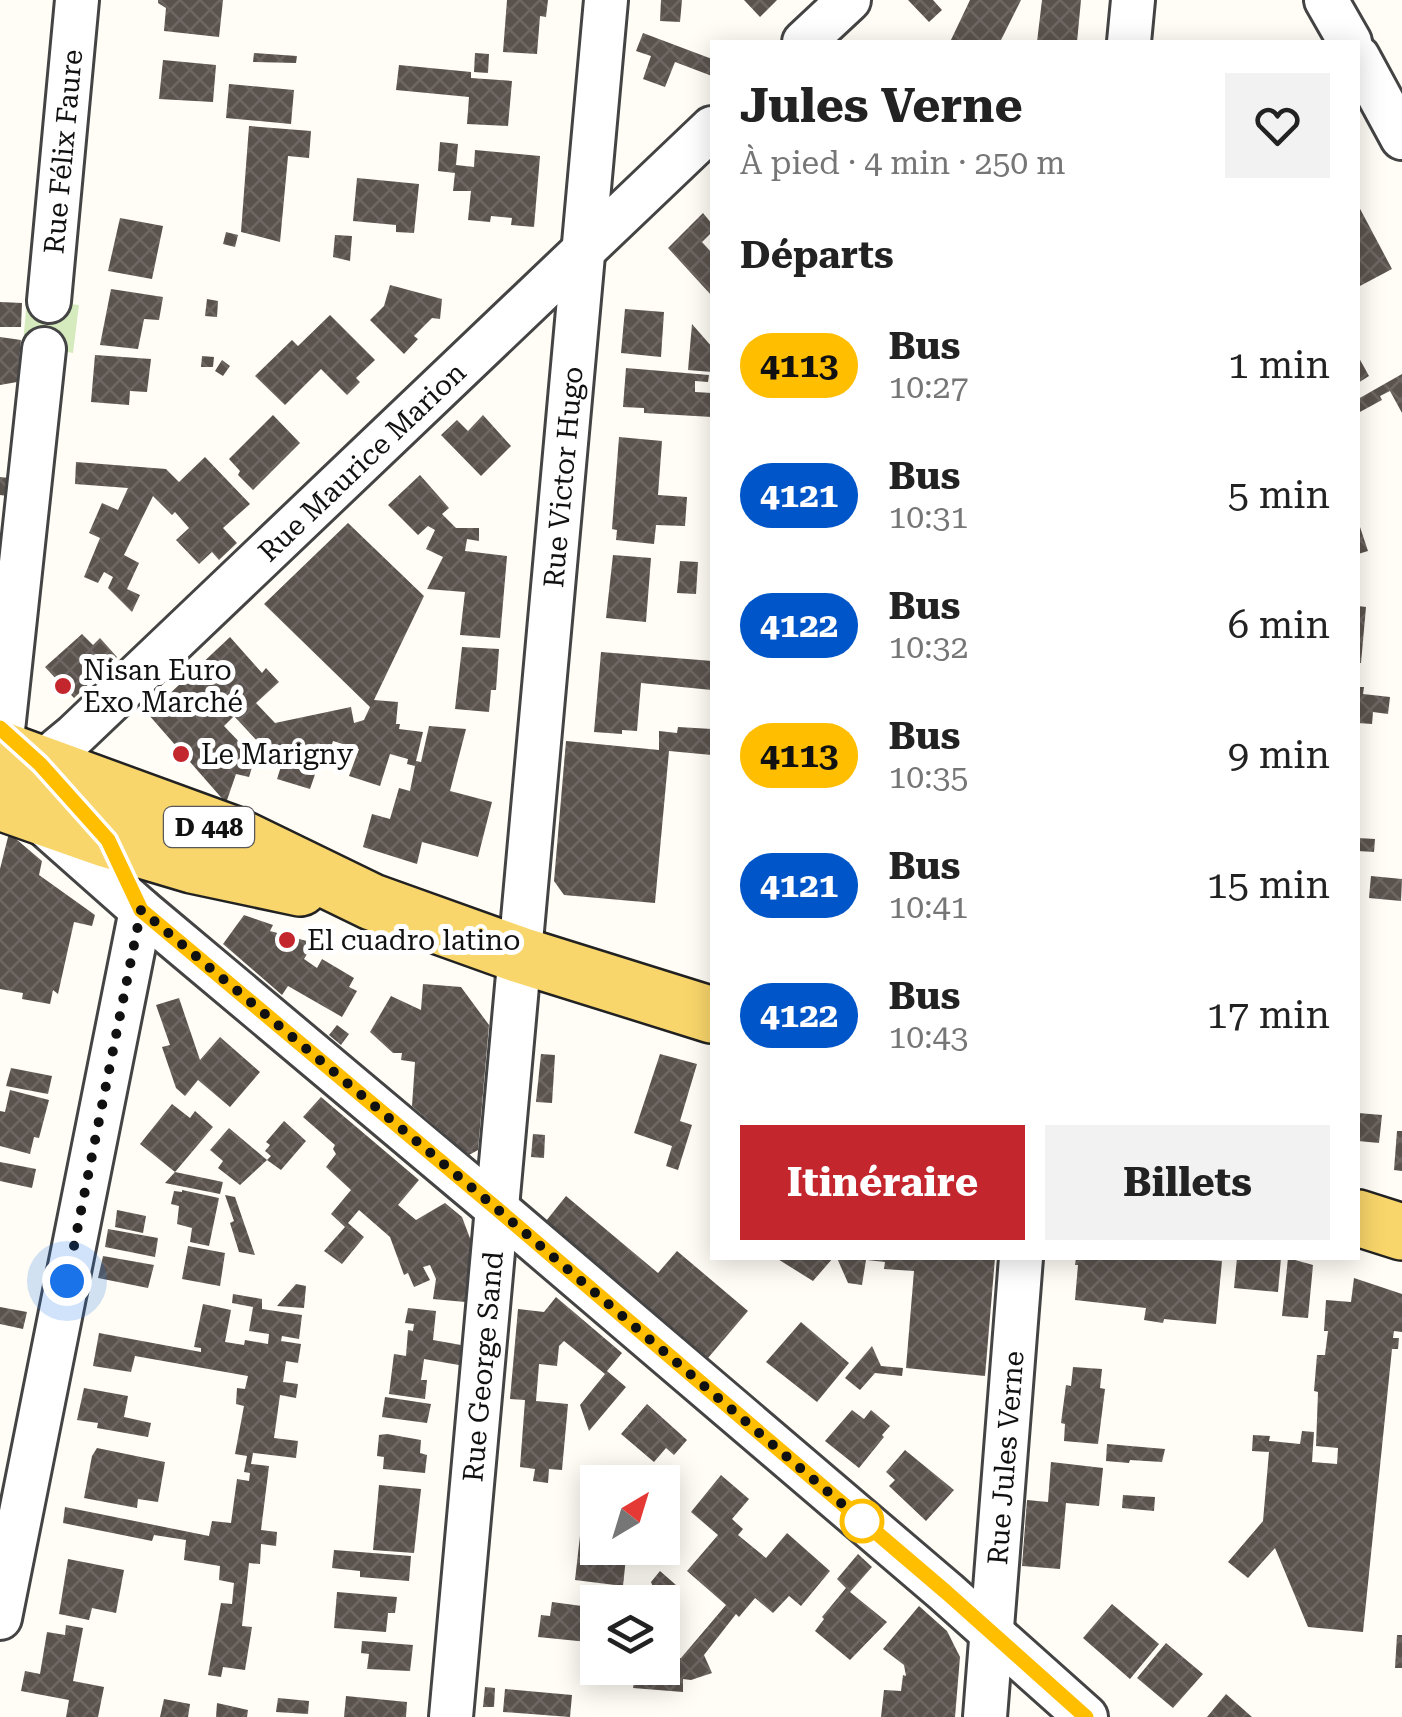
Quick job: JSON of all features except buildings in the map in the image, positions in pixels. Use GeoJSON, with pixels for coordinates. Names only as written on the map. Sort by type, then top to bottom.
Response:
{"type":"FeatureCollection","features":[{"type":"Feature","properties":{"kind":"main road","name":"D 448"},"geometry":{"type":"LineString","coordinates":[[11,766],[108,840],[216,872],[372,902]]}},
{"type":"Feature","properties":{"kind":"main road","name":"D 448"},"geometry":{"type":"LineString","coordinates":[[11,766],[230,834],[372,902],[520,955],[710,1014]]}},
{"type":"Feature","properties":{"kind":"main road"},"geometry":{"type":"LineString","coordinates":[[1360,1219],[1402,1232]]}},
{"type":"Feature","properties":{"kind":"street","name":"Rue Félix Faure"},"geometry":{"type":"LineString","coordinates":[[49,301],[77,0]]}},
{"type":"Feature","properties":{"kind":"street","name":"Rue Victor Hugo"},"geometry":{"type":"LineString","coordinates":[[520,955],[606,0]]}},
{"type":"Feature","properties":{"kind":"street"},"geometry":{"type":"LineString","coordinates":[[806,40],[849,0]]}},
{"type":"Feature","properties":{"kind":"street"},"geometry":{"type":"LineString","coordinates":[[1129,40],[1132,0]]}},
{"type":"Feature","properties":{"kind":"street"},"geometry":{"type":"LineString","coordinates":[[1326,0],[1349,40]]}},
{"type":"Feature","properties":{"kind":"street"},"geometry":{"type":"LineString","coordinates":[[1360,61],[1402,138]]}},
{"type":"Feature","properties":{"kind":"street","name":"Rue Maurice Marion"},"geometry":{"type":"LineString","coordinates":[[11,766],[74,736],[710,130]]}},
{"type":"Feature","properties":{"kind":"street"},"geometry":{"type":"LineString","coordinates":[[44,348],[11,766],[141,910],[496,1208],[1086,1717]]}},
{"type":"Feature","properties":{"kind":"street"},"geometry":{"type":"LineString","coordinates":[[0,1618],[141,910],[108,840]]}},
{"type":"Feature","properties":{"kind":"street"},"geometry":{"type":"LineString","coordinates":[[141,910],[192,865]]}},
{"type":"Feature","properties":{"kind":"street","name":"Rue George Sand"},"geometry":{"type":"LineString","coordinates":[[451,1717],[520,955]]}},
{"type":"Feature","properties":{"kind":"street","name":"Rue Jules Verne"},"geometry":{"type":"LineString","coordinates":[[985,1717],[1021,1260]]}},
{"type":"Feature","properties":{"kind":"green space"},"geometry":{"type":"Polygon","coordinates":[[[27,299],[79,305],[73,353],[23,344],[27,299]]]}},
{"type":"Feature","properties":{"kind":"bus line","name":"4113"},"geometry":{"type":"LineString","coordinates":[[0,728],[40,764],[108,840],[141,910],[946,1592],[1086,1717]]}},
{"type":"Feature","properties":{"kind":"place","name":"Nisan Euro Exo Marché"},"geometry":{"type":"Point","coordinates":[63,686]}},
{"type":"Feature","properties":{"kind":"place","name":"Le Marigny"},"geometry":{"type":"Point","coordinates":[181,754]}},
{"type":"Feature","properties":{"kind":"place","name":"El cuadro latino"},"geometry":{"type":"Point","coordinates":[287,940]}},
{"type":"Feature","properties":{"kind":"route"},"geometry":{"type":"LineString","coordinates":[[67,1281],[141,910],[862,1521]]}}]}
